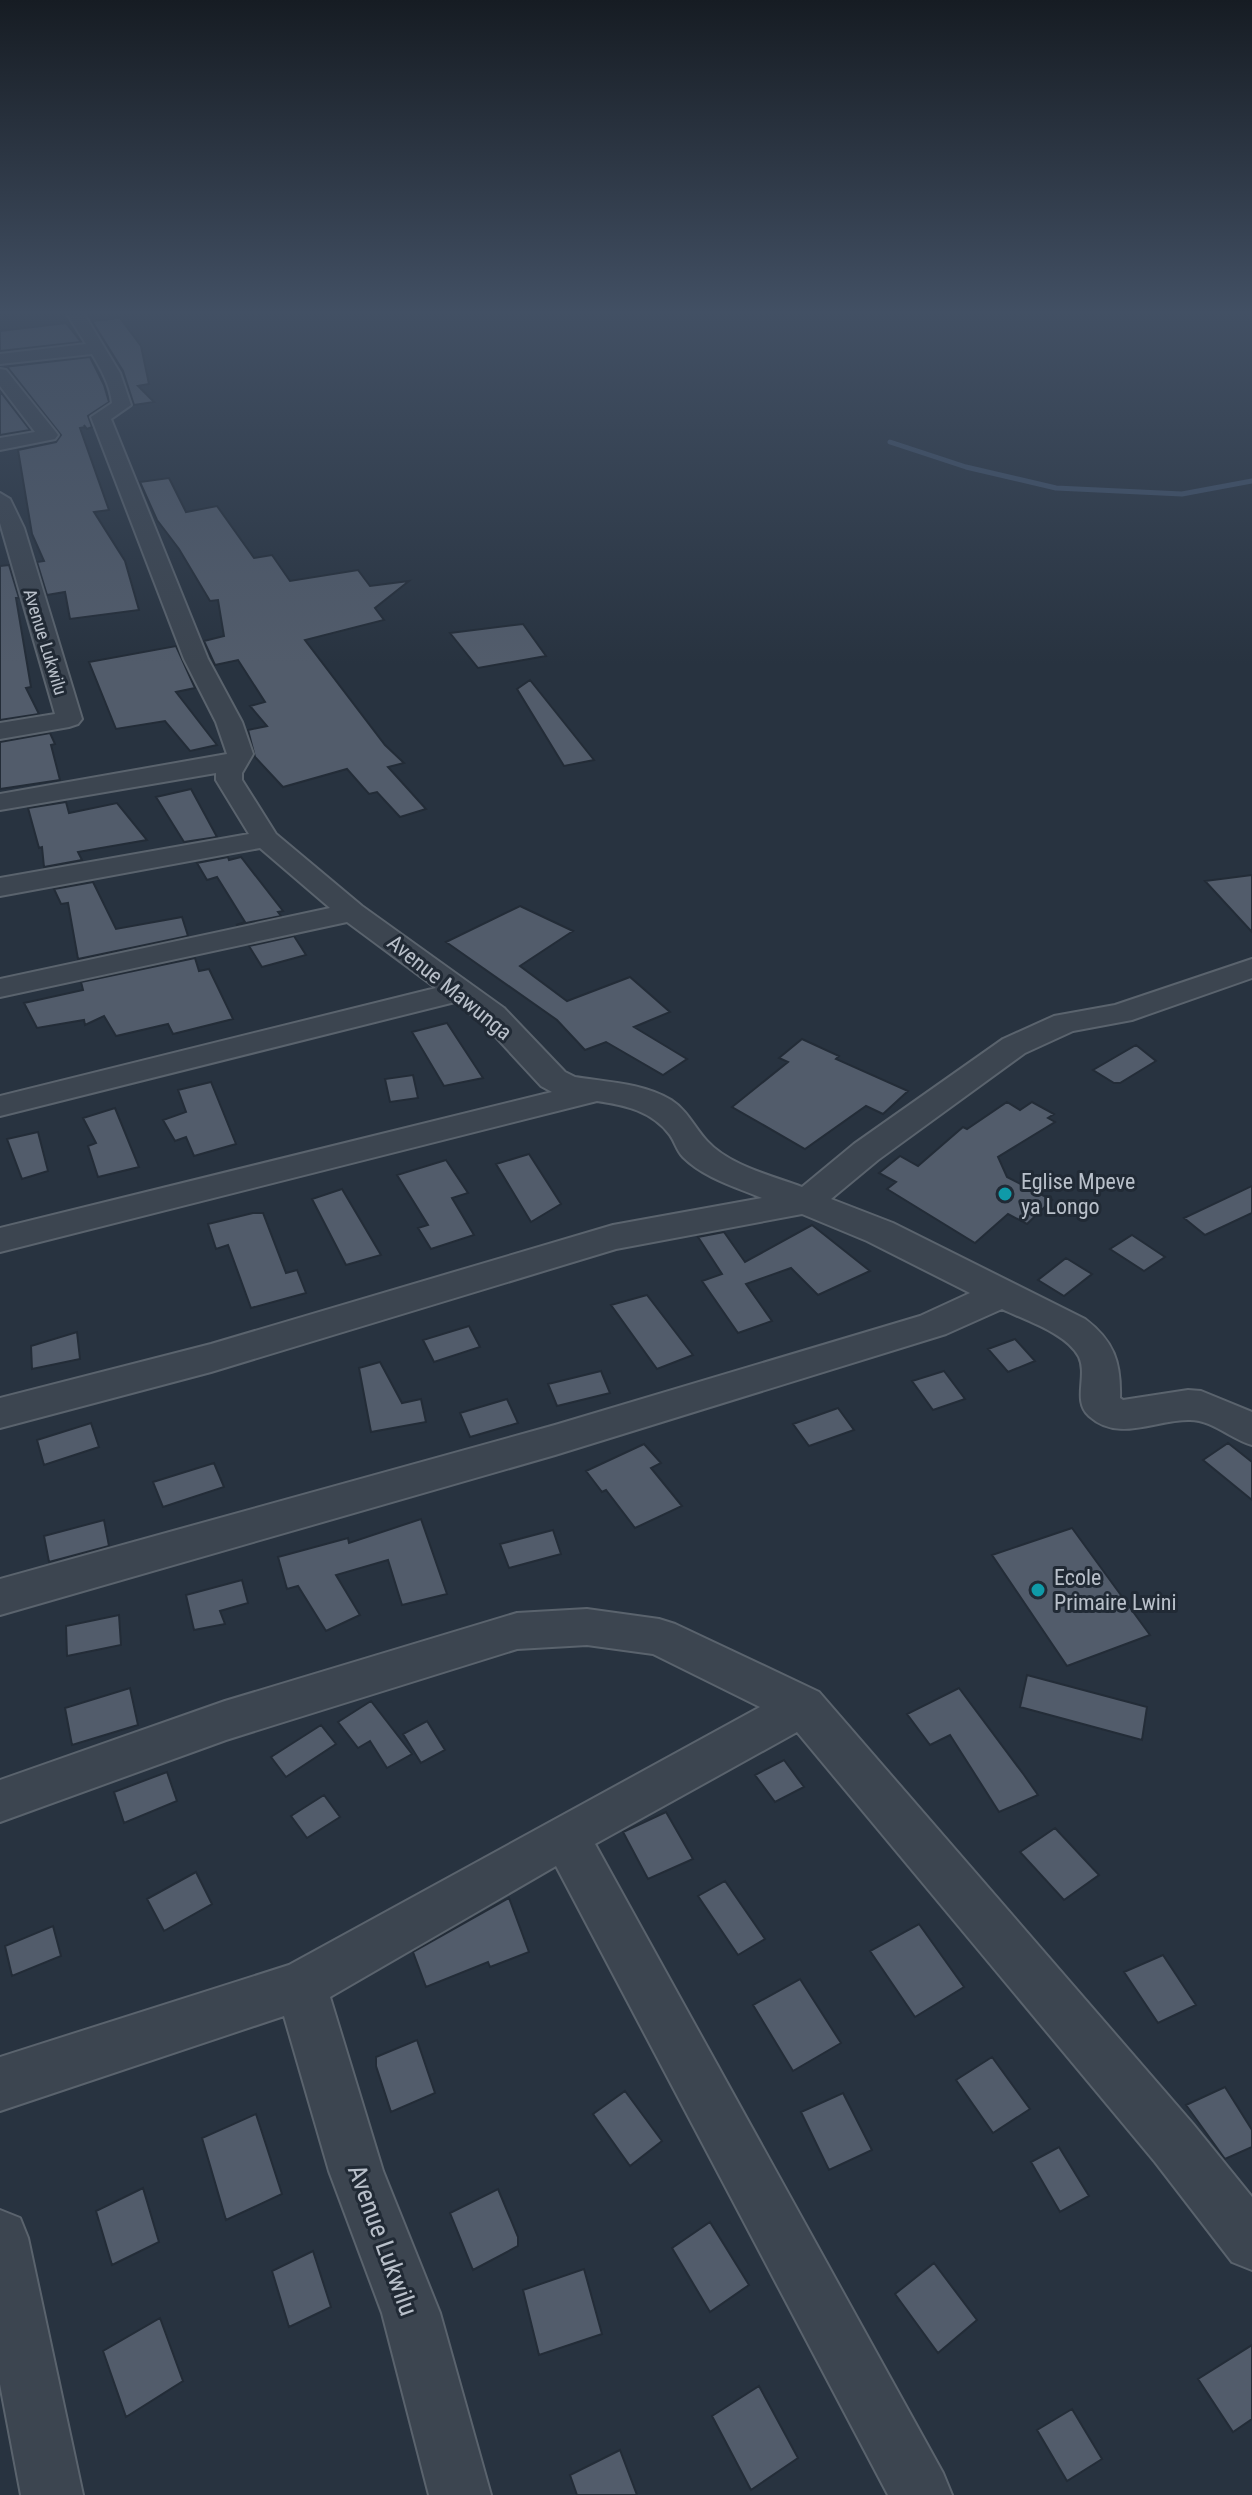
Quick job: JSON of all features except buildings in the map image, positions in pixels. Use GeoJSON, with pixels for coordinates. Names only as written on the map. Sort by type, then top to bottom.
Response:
{"type":"FeatureCollection","features":[{"type":"Feature","properties":{"kind":"street"},"geometry":{"type":"LineString","coordinates":[[0,444],[48,435],[44,430]]}},
{"type":"Feature","properties":{"kind":"street","name":"Avenue Mawunga"},"geometry":{"type":"LineString","coordinates":[[106,430],[196,659],[229,722],[240,754],[238,762],[229,771],[229,780],[266,839],[352,912],[493,1015],[553,1079],[567,1086],[633,1096],[659,1107],[681,1126],[695,1149],[724,1169],[880,1232],[1072,1328],[1093,1344],[1100,1360],[1100,1404],[1108,1412],[1117,1416],[1135,1415],[1178,1405],[1201,1406],[1252,1430]]}},
{"type":"Feature","properties":{"kind":"street","name":"Avenue Lukwilu"},"geometry":{"type":"LineString","coordinates":[[0,499],[13,528],[69,719],[0,731]]}},
{"type":"Feature","properties":{"kind":"street"},"geometry":{"type":"LineString","coordinates":[[0,802],[160,771],[238,762]]}},
{"type":"Feature","properties":{"kind":"street"},"geometry":{"type":"LineString","coordinates":[[0,887],[266,839]]}},
{"type":"Feature","properties":{"kind":"street"},"geometry":{"type":"LineString","coordinates":[[0,988],[352,912]]}},
{"type":"Feature","properties":{"kind":"street"},"geometry":{"type":"LineString","coordinates":[[0,1413],[211,1358],[613,1237],[807,1201],[866,1152],[1014,1046],[1065,1023],[1121,1013],[1252,968]]}},
{"type":"Feature","properties":{"kind":"street"},"geometry":{"type":"LineString","coordinates":[[0,1106],[460,991]]}},
{"type":"Feature","properties":{"kind":"street"},"geometry":{"type":"LineString","coordinates":[[0,1240],[598,1091]]}},
{"type":"Feature","properties":{"kind":"street"},"geometry":{"type":"LineString","coordinates":[[0,1597],[555,1440],[933,1325],[1000,1294]]}},
{"type":"Feature","properties":{"kind":"street"},"geometry":{"type":"LineString","coordinates":[[0,1801],[225,1721],[517,1631],[587,1627],[659,1637],[803,1706],[1174,2143],[1252,2242]]}},
{"type":"Feature","properties":{"kind":"street"},"geometry":{"type":"LineString","coordinates":[[0,2084],[301,1986],[565,1836],[803,1706]]}},
{"type":"Feature","properties":{"kind":"street"},"geometry":{"type":"LineString","coordinates":[[565,1836],[921,2495]]}},
{"type":"Feature","properties":{"kind":"street","name":"Avenue Lukwilu"},"geometry":{"type":"LineString","coordinates":[[301,1986],[356,2171],[411,2313],[460,2495]]}},
{"type":"Feature","properties":{"kind":"street"},"geometry":{"type":"LineString","coordinates":[[0,2238],[52,2495]]}},
{"type":"Feature","properties":{"kind":"waterway"},"geometry":{"type":"LineString","coordinates":[[890,442],[966,467],[1056,488],[1182,494],[1252,481]]}},
{"type":"Feature","properties":{"kind":"place","name":"Eglise Mpeve ya Longo"},"geometry":{"type":"Point","coordinates":[1005,1194]}},
{"type":"Feature","properties":{"kind":"place","name":"Ecole Primaire Lwini"},"geometry":{"type":"Point","coordinates":[1038,1590]}}]}
